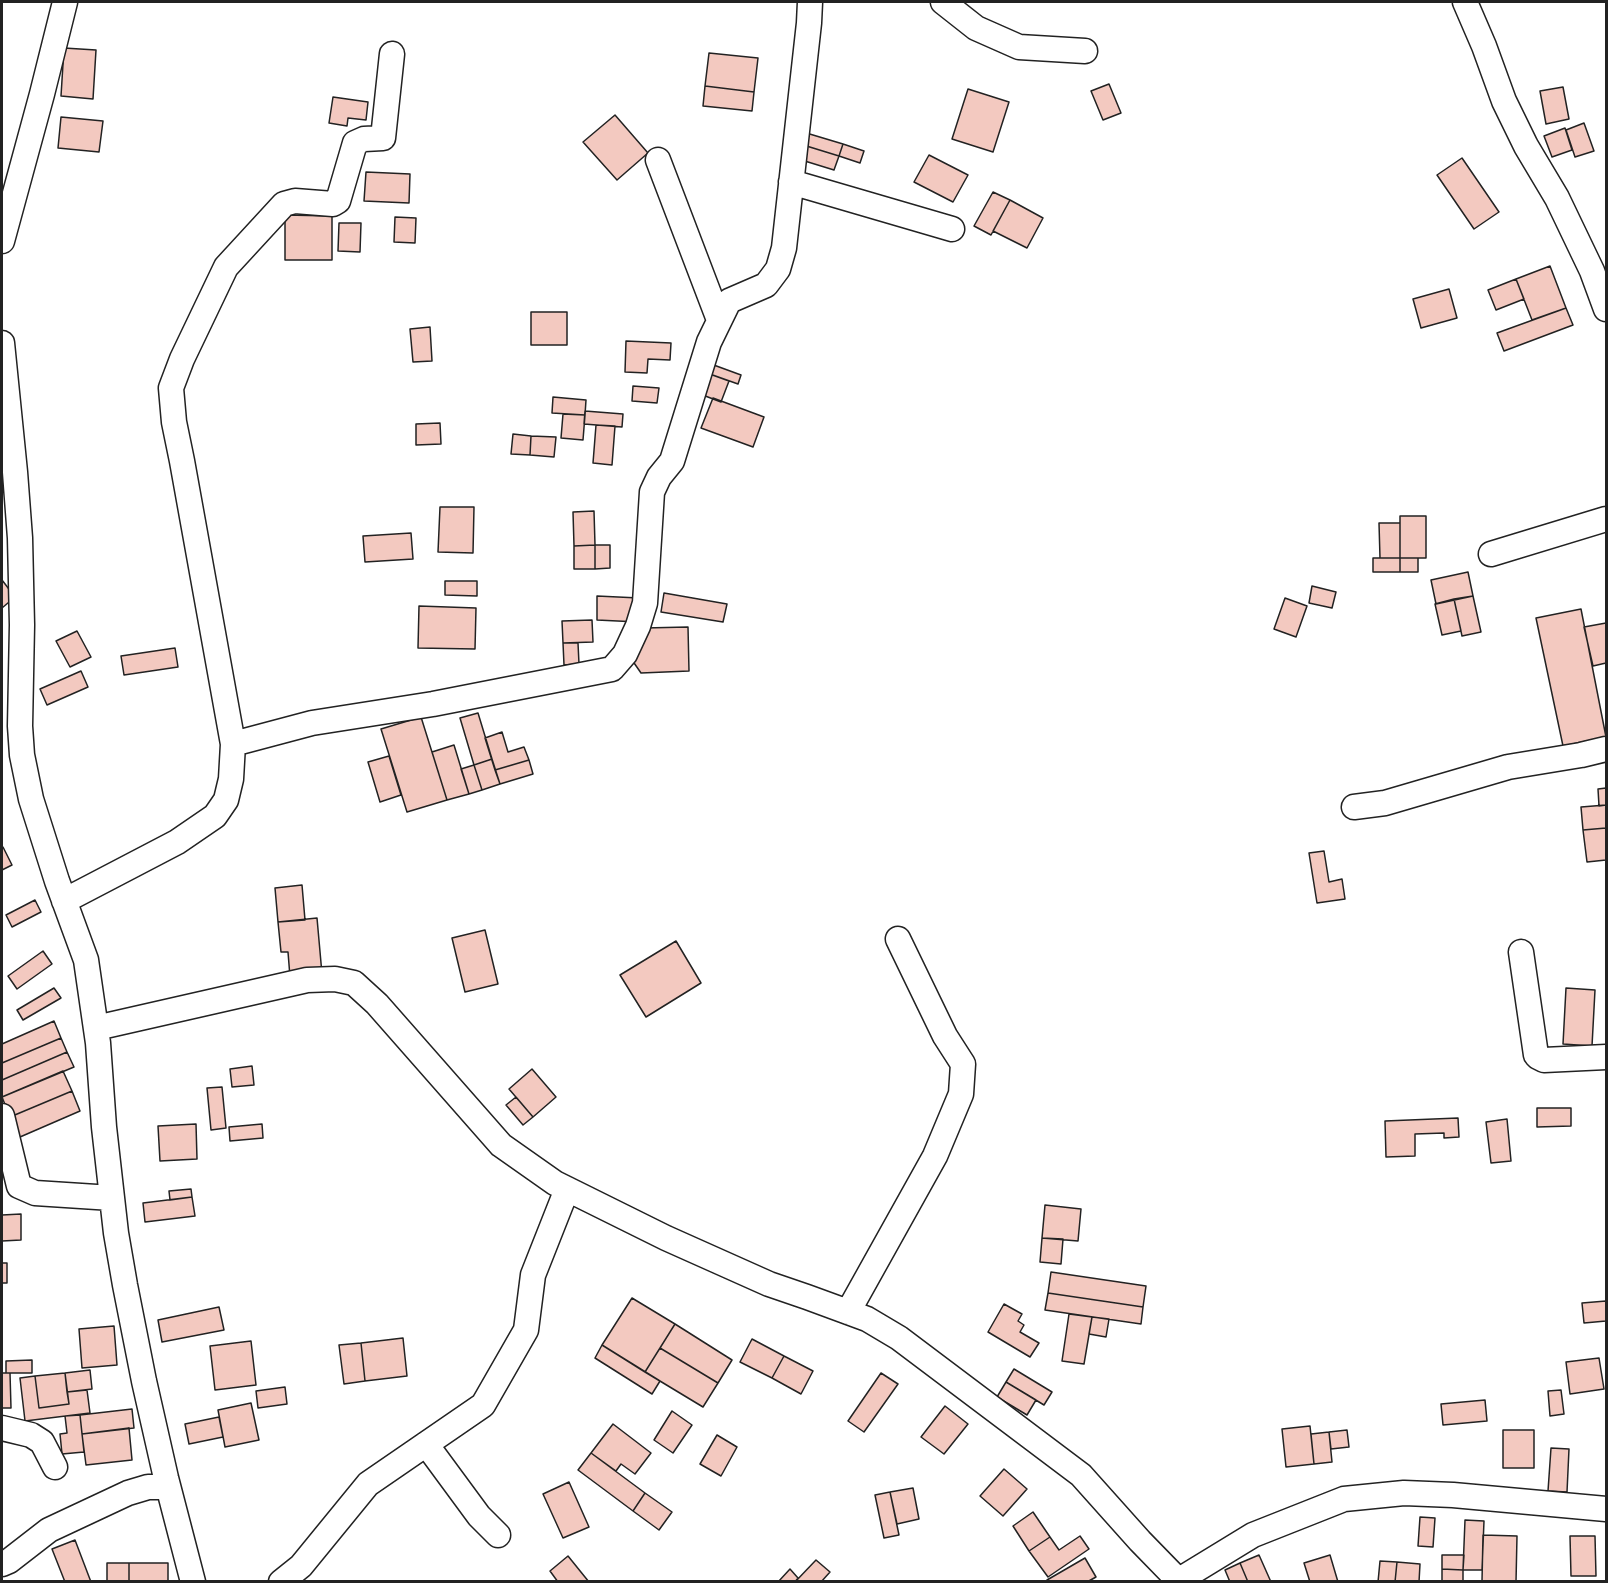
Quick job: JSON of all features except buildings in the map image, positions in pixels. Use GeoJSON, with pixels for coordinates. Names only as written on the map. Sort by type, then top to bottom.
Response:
{"type":"FeatureCollection","features":[{"type":"Feature","properties":{"kind":"street"},"geometry":{"type":"LineString","coordinates":[[2,241],[65,2]]}},
{"type":"Feature","properties":{"kind":"street"},"geometry":{"type":"LineString","coordinates":[[233,744],[312,723],[433,704],[612,669],[625,654],[638,626],[645,603],[652,492],[658,477],[672,461],[709,342],[729,301],[766,285],[778,269],[784,248],[810,2]]}},
{"type":"Feature","properties":{"kind":"street"},"geometry":{"type":"LineString","coordinates":[[943,2],[976,28],[1019,47],[1085,51]]}},
{"type":"Feature","properties":{"kind":"street"},"geometry":{"type":"LineString","coordinates":[[1465,2],[1504,101],[1592,271],[1606,309]]}},
{"type":"Feature","properties":{"kind":"street"},"geometry":{"type":"LineString","coordinates":[[64,901],[177,842],[215,816],[226,800],[231,779],[233,744],[174,422],[171,388],[182,358],[226,267],[284,204],[295,201],[333,204],[338,201],[355,143],[364,139],[383,138],[392,54]]}},
{"type":"Feature","properties":{"kind":"street"},"geometry":{"type":"LineString","coordinates":[[658,160],[719,320]]}},
{"type":"Feature","properties":{"kind":"street"},"geometry":{"type":"LineString","coordinates":[[791,182],[952,230]]}},
{"type":"Feature","properties":{"kind":"street"},"geometry":{"type":"LineString","coordinates":[[2,343],[20,538],[22,755],[31,799],[86,960],[96,1028],[112,1198],[125,1286],[168,1487],[193,1581]]}},
{"type":"Feature","properties":{"kind":"street"},"geometry":{"type":"LineString","coordinates":[[1491,554],[1606,519]]}},
{"type":"Feature","properties":{"kind":"street"},"geometry":{"type":"LineString","coordinates":[[1354,807],[1385,803],[1508,767],[1606,748]]}},
{"type":"Feature","properties":{"kind":"street"},"geometry":{"type":"LineString","coordinates":[[848,1312],[935,1156],[961,1094],[963,1064],[945,1036],[898,939]]}},
{"type":"Feature","properties":{"kind":"street"},"geometry":{"type":"LineString","coordinates":[[1521,952],[1538,1058],[1544,1060],[1606,1057]]}},
{"type":"Feature","properties":{"kind":"street"},"geometry":{"type":"LineString","coordinates":[[96,1028],[307,980],[335,979],[354,983],[377,1004],[501,1144],[555,1184],[666,1238],[769,1284],[867,1319],[899,1338],[1081,1475],[1177,1581],[1252,1535],[1344,1499],[1404,1493],[1454,1495],[1606,1509]]}},
{"type":"Feature","properties":{"kind":"street"},"geometry":{"type":"LineString","coordinates":[[2,1116],[19,1186],[34,1193],[112,1198]]}},
{"type":"Feature","properties":{"kind":"street"},"geometry":{"type":"LineString","coordinates":[[281,1581],[301,1566],[368,1484],[483,1405],[526,1329],[533,1275],[567,1189]]}},
{"type":"Feature","properties":{"kind":"street"},"geometry":{"type":"LineString","coordinates":[[2,1428],[31,1435],[42,1442],[55,1467]]}},
{"type":"Feature","properties":{"kind":"street"},"geometry":{"type":"LineString","coordinates":[[426,1444],[479,1516],[498,1535]]}},
{"type":"Feature","properties":{"kind":"street"},"geometry":{"type":"LineString","coordinates":[[2,1564],[50,1530],[128,1493],[148,1487],[168,1487]]}}]}
